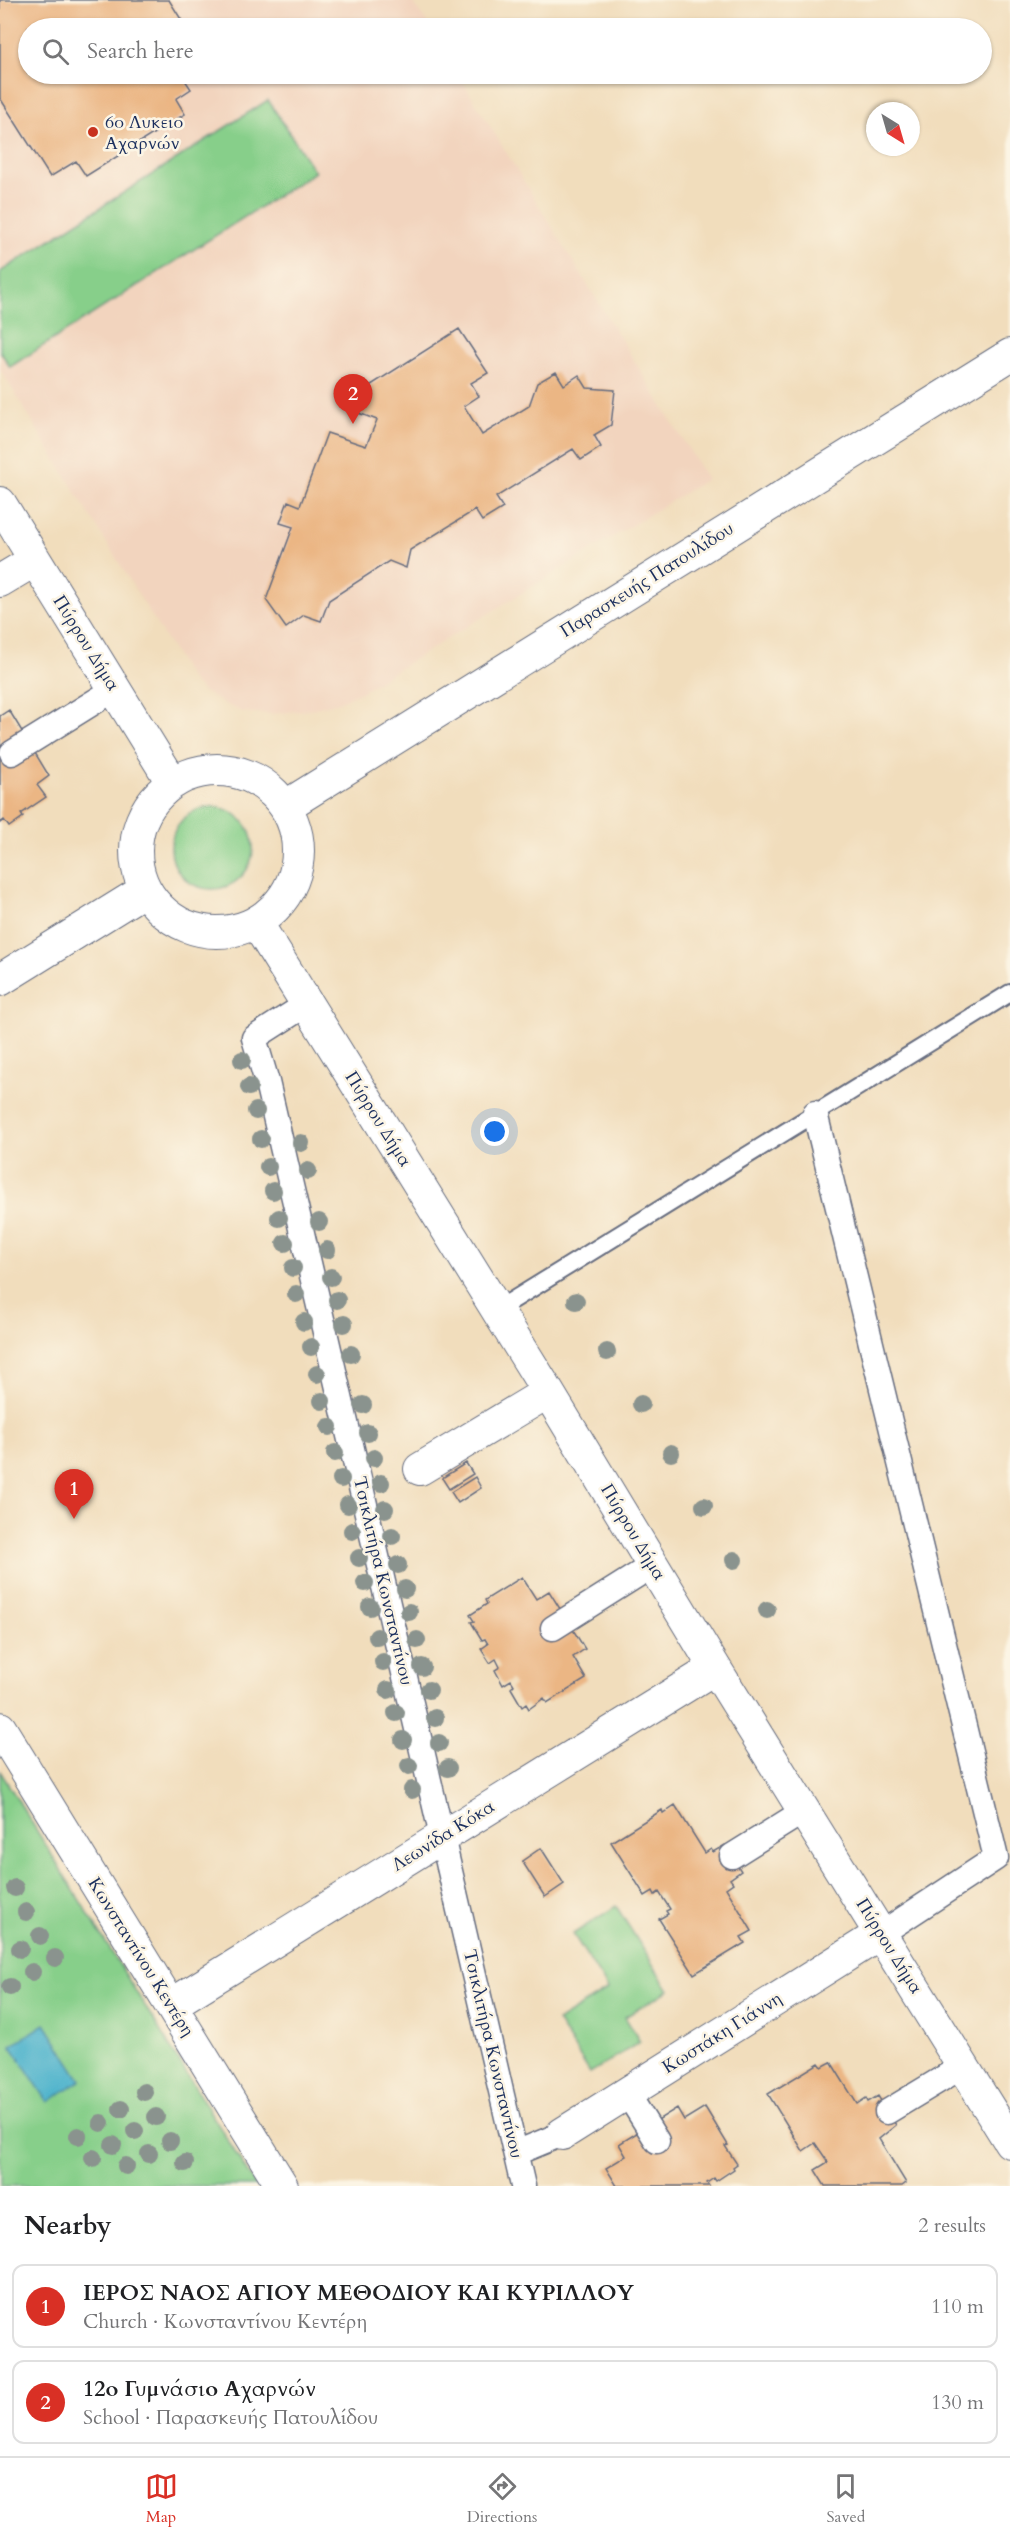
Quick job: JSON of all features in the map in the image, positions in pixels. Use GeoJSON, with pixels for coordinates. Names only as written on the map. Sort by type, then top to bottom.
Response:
{"type":"FeatureCollection","features":[{"type":"Feature","properties":{"kind":"street","name":"Παρασκευής Πατουλίδου"},"geometry":{"type":"LineString","coordinates":[[286,806],[1010,355]]}},
{"type":"Feature","properties":{"kind":"street","name":"Πύρρου Δήμα"},"geometry":{"type":"LineString","coordinates":[[0,503],[172,782]]}},
{"type":"Feature","properties":{"kind":"street"},"geometry":{"type":"LineString","coordinates":[[0,581],[35,560]]}},
{"type":"Feature","properties":{"kind":"street"},"geometry":{"type":"LineString","coordinates":[[12,753],[115,690]]}},
{"type":"Feature","properties":{"kind":"street"},"geometry":{"type":"LineString","coordinates":[[221,769],[246,774],[268,787],[286,806],[296,830],[298,857],[292,883],[277,906],[256,922],[226,932],[194,929],[166,915],[145,890],[136,861],[137,831],[150,804],[172,782],[195,772],[221,769]]}},
{"type":"Feature","properties":{"kind":"street"},"geometry":{"type":"LineString","coordinates":[[0,980],[145,890]]}},
{"type":"Feature","properties":{"kind":"street","name":"Πύρρου Δήμα"},"geometry":{"type":"LineString","coordinates":[[256,922],[549,1392],[715,1668],[1010,2142]]}},
{"type":"Feature","properties":{"kind":"street","name":"Τσικλιτήρα Κωνσταντίνου"},"geometry":{"type":"LineString","coordinates":[[307,1004],[254,1038],[267,1082],[523,2186]]}},
{"type":"Feature","properties":{"kind":"street"},"geometry":{"type":"LineString","coordinates":[[815,1113],[996,1858],[882,1933]]}},
{"type":"Feature","properties":{"kind":"street"},"geometry":{"type":"LineString","coordinates":[[420,1469],[549,1392]]}},
{"type":"Feature","properties":{"kind":"street"},"geometry":{"type":"LineString","coordinates":[[553,1628],[652,1565]]}},
{"type":"Feature","properties":{"kind":"street","name":"Λεωνίδα Κόκα"},"geometry":{"type":"LineString","coordinates":[[171,2005],[715,1668]]}},
{"type":"Feature","properties":{"kind":"street","name":"Κωνσταντίνου Κεντέρη"},"geometry":{"type":"LineString","coordinates":[[0,1730],[282,2186]]}},
{"type":"Feature","properties":{"kind":"street"},"geometry":{"type":"LineString","coordinates":[[732,1856],[804,1811]]}},
{"type":"Feature","properties":{"kind":"street","name":"Κωστάκη Γιάννη"},"geometry":{"type":"LineString","coordinates":[[562,2134],[882,1933]]}},
{"type":"Feature","properties":{"kind":"street"},"geometry":{"type":"LineString","coordinates":[[887,2112],[963,2066]]}},
{"type":"Feature","properties":{"kind":"street"},"geometry":{"type":"LineString","coordinates":[[627,2093],[657,2141]]}},
{"type":"Feature","properties":{"kind":"street"},"geometry":{"type":"LineString","coordinates":[[516,2153],[562,2134]]}},
{"type":"Feature","properties":{"kind":"lane"},"geometry":{"type":"LineString","coordinates":[[497,1310],[1010,993]]}},
{"type":"Feature","properties":{"kind":"shaded area"},"geometry":{"type":"Polygon","coordinates":[[[0,0],[412,0],[424,18],[18,18],[18,84],[464,84],[707,479],[361,692],[336,703],[307,710],[271,714],[243,712],[204,692],[191,680],[0,369],[0,0]]]}},
{"type":"Feature","properties":{"kind":"green space"},"geometry":{"type":"Polygon","coordinates":[[[268,100],[315,172],[10,367],[0,351],[0,272],[268,100]]]}},
{"type":"Feature","properties":{"kind":"green space"},"geometry":{"type":"Polygon","coordinates":[[[204,807],[220,807],[235,814],[246,825],[253,840],[250,864],[241,877],[220,889],[204,889],[189,882],[178,871],[171,856],[171,840],[178,825],[189,814],[204,807]]]}},
{"type":"Feature","properties":{"kind":"green space"},"geometry":{"type":"Polygon","coordinates":[[[0,1771],[256,2186],[0,2186],[0,1771]]]}},
{"type":"Feature","properties":{"kind":"green space"},"geometry":{"type":"Polygon","coordinates":[[[616,1906],[669,1990],[625,2017],[640,2042],[590,2073],[557,2021],[608,1989],[573,1934],[616,1906]]]}},
{"type":"Feature","properties":{"kind":"water"},"geometry":{"type":"Polygon","coordinates":[[[45,2024],[81,2080],[48,2102],[11,2046],[45,2024]]]}},
{"type":"Feature","properties":{"kind":"building"},"geometry":{"type":"Polygon","coordinates":[[[0,0],[169,0],[180,18],[18,18],[18,84],[188,84],[191,89],[176,99],[185,114],[86,176],[76,161],[50,177],[0,98],[0,0]]]}},
{"type":"Feature","properties":{"kind":"building"},"geometry":{"type":"Polygon","coordinates":[[[459,329],[488,373],[471,383],[479,396],[464,406],[482,435],[529,406],[537,383],[556,372],[564,385],[579,375],[587,388],[615,390],[611,425],[594,435],[601,447],[581,460],[573,449],[496,497],[503,508],[482,521],[475,510],[410,550],[406,568],[389,561],[329,600],[321,621],[304,615],[286,628],[266,600],[293,527],[280,523],[288,501],[300,506],[327,433],[366,446],[377,420],[340,406],[341,403],[353,407],[360,392],[459,329]]]}},
{"type":"Feature","properties":{"kind":"building"},"geometry":{"type":"Polygon","coordinates":[[[9,710],[49,776],[37,785],[46,797],[21,814],[23,817],[9,827],[4,820],[0,823],[0,716],[9,710]]]}},
{"type":"Feature","properties":{"kind":"building"},"geometry":{"type":"Polygon","coordinates":[[[466,1463],[473,1474],[449,1489],[442,1478],[466,1463]]]}},
{"type":"Feature","properties":{"kind":"building"},"geometry":{"type":"Polygon","coordinates":[[[475,1477],[481,1488],[458,1503],[451,1492],[475,1477]]]}},
{"type":"Feature","properties":{"kind":"building"},"geometry":{"type":"Polygon","coordinates":[[[522,1577],[536,1599],[549,1591],[585,1649],[573,1657],[586,1679],[547,1703],[544,1698],[529,1709],[526,1704],[522,1707],[511,1688],[514,1685],[511,1680],[503,1685],[495,1670],[500,1667],[496,1659],[490,1663],[481,1649],[488,1644],[485,1639],[482,1640],[471,1622],[474,1621],[470,1615],[487,1604],[485,1600],[522,1577]]]}},
{"type":"Feature","properties":{"kind":"building"},"geometry":{"type":"Polygon","coordinates":[[[675,1805],[705,1853],[711,1849],[713,1852],[725,1845],[741,1871],[730,1879],[733,1883],[726,1888],[752,1931],[741,1937],[745,1943],[694,1974],[659,1919],[668,1914],[666,1911],[670,1909],[659,1892],[655,1895],[653,1891],[645,1896],[611,1842],[662,1810],[663,1813],[675,1805]]]}},
{"type":"Feature","properties":{"kind":"building"},"geometry":{"type":"Polygon","coordinates":[[[541,1848],[564,1884],[545,1897],[522,1861],[541,1848]]]}},
{"type":"Feature","properties":{"kind":"building"},"geometry":{"type":"Polygon","coordinates":[[[831,2062],[857,2104],[866,2098],[868,2102],[878,2096],[896,2125],[879,2139],[906,2183],[902,2186],[825,2186],[815,2170],[828,2162],[815,2143],[803,2151],[768,2094],[819,2063],[822,2067],[831,2062]]]}},
{"type":"Feature","properties":{"kind":"building"},"geometry":{"type":"Polygon","coordinates":[[[705,2107],[737,2164],[733,2167],[734,2169],[716,2181],[714,2178],[707,2183],[709,2186],[617,2186],[606,2168],[626,2156],[619,2144],[677,2108],[684,2120],[705,2107]]]}},
{"type":"Feature","properties":{"kind":"place","name":"6ο Λυκειο Αχαρνών"},"geometry":{"type":"Point","coordinates":[93,132]}},
{"type":"Feature","properties":{"kind":"place","name":"12ο Γυμνάσιο Αχαρνών"},"geometry":{"type":"Point","coordinates":[353,424]}},
{"type":"Feature","properties":{"kind":"place","name":"ΙΕΡΟΣ ΝΑΟΣ ΑΓΙΟΥ ΜΕΘΟΔΙΟΥ ΚΑΙ ΚΥΡΙΛΛΟΥ"},"geometry":{"type":"Point","coordinates":[74,1519]}}]}
